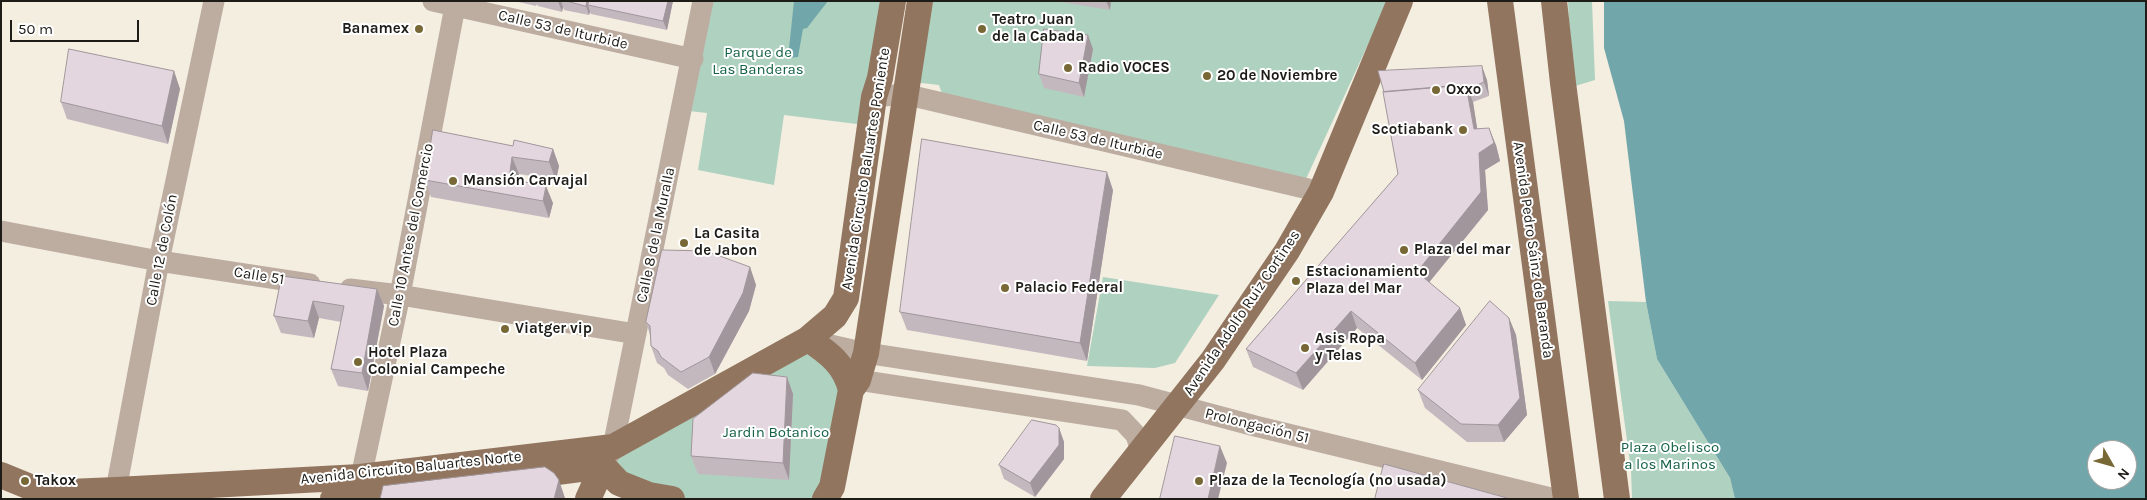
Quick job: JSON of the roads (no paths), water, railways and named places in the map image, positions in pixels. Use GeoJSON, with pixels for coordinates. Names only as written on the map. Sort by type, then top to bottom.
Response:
{"type":"FeatureCollection","features":[{"type":"Feature","properties":{"kind":"main road","name":"Avenida Circuito Baluartes Poniente"},"geometry":{"type":"LineString","coordinates":[[608,456],[808,339],[836,316],[846,298],[874,97],[880,78],[893,1]]}},
{"type":"Feature","properties":{"kind":"main road","name":"Avenida Circuito Baluartes Poniente"},"geometry":{"type":"LineString","coordinates":[[825,499],[832,487],[854,385],[866,353],[904,94],[920,1]]}},
{"type":"Feature","properties":{"kind":"main road","name":"Avenida Adolfo Ruiz Cortines"},"geometry":{"type":"LineString","coordinates":[[1103,499],[1213,360],[1273,272],[1321,192],[1400,1]]}},
{"type":"Feature","properties":{"kind":"main road","name":"Avenida Pedro Sáinz de Baranda"},"geometry":{"type":"LineString","coordinates":[[1500,1],[1566,499]]}},
{"type":"Feature","properties":{"kind":"main road"},"geometry":{"type":"LineString","coordinates":[[1554,1],[1562,83],[1617,499]]}},
{"type":"Feature","properties":{"kind":"main road"},"geometry":{"type":"LineString","coordinates":[[808,339],[830,354],[844,369],[854,385]]}},
{"type":"Feature","properties":{"kind":"main road"},"geometry":{"type":"LineString","coordinates":[[588,499],[608,456]]}},
{"type":"Feature","properties":{"kind":"main road"},"geometry":{"type":"LineString","coordinates":[[595,499],[608,456]]}},
{"type":"Feature","properties":{"kind":"main road"},"geometry":{"type":"LineString","coordinates":[[608,456],[619,483],[649,495],[672,499]]}},
{"type":"Feature","properties":{"kind":"main road","name":"Avenida Circuito Baluartes Norte"},"geometry":{"type":"LineString","coordinates":[[1,475],[45,493],[352,493],[608,456]]}},
{"type":"Feature","properties":{"kind":"street","name":"Calle 12 de Colón"},"geometry":{"type":"LineString","coordinates":[[116,494],[159,261],[214,1]]}},
{"type":"Feature","properties":{"kind":"street","name":"Calle 53 de Iturbide"},"geometry":{"type":"LineString","coordinates":[[433,1],[455,4],[692,59]]}},
{"type":"Feature","properties":{"kind":"street","name":"Calle 8 de la Muralla"},"geometry":{"type":"LineString","coordinates":[[608,456],[636,334],[702,1]]}},
{"type":"Feature","properties":{"kind":"street","name":"Calle 10 Antes del Comercio"},"geometry":{"type":"LineString","coordinates":[[352,493],[400,295],[455,4]]}},
{"type":"Feature","properties":{"kind":"street","name":"Calle 53 de Iturbide"},"geometry":{"type":"LineString","coordinates":[[874,97],[904,94],[1321,192]]}},
{"type":"Feature","properties":{"kind":"street","name":"Calle 51"},"geometry":{"type":"LineString","coordinates":[[1,231],[159,261],[314,285],[400,295],[636,334]]}},
{"type":"Feature","properties":{"kind":"street","name":"Prolongación 51"},"geometry":{"type":"LineString","coordinates":[[808,339],[866,353],[1139,395],[1555,499]]}},
{"type":"Feature","properties":{"kind":"street"},"geometry":{"type":"LineString","coordinates":[[854,385],[1122,420],[1136,435],[1141,452]]}},
{"type":"Feature","properties":{"kind":"water"},"geometry":{"type":"Polygon","coordinates":[[[794,1],[828,1],[807,28],[803,29],[798,57],[788,58],[794,1]]]}},
{"type":"Feature","properties":{"kind":"water"},"geometry":{"type":"Polygon","coordinates":[[[1604,1],[2146,1],[2146,499],[1735,499],[1730,478],[1657,359],[1646,302],[1624,121],[1604,48],[1604,1]]]}},
{"type":"Feature","properties":{"kind":"place","name":"Banamex"},"geometry":{"type":"Point","coordinates":[419,29]}},
{"type":"Feature","properties":{"kind":"place","name":"Teatro Juan de la Cabada"},"geometry":{"type":"Point","coordinates":[982,29]}},
{"type":"Feature","properties":{"kind":"place","name":"Radio VOCES"},"geometry":{"type":"Point","coordinates":[1068,68]}},
{"type":"Feature","properties":{"kind":"place","name":"20 de Noviembre"},"geometry":{"type":"Point","coordinates":[1207,76]}},
{"type":"Feature","properties":{"kind":"place","name":"Oxxo"},"geometry":{"type":"Point","coordinates":[1436,90]}},
{"type":"Feature","properties":{"kind":"place","name":"Scotiabank"},"geometry":{"type":"Point","coordinates":[1463,130]}},
{"type":"Feature","properties":{"kind":"place","name":"Mansión Carvajal"},"geometry":{"type":"Point","coordinates":[453,181]}},
{"type":"Feature","properties":{"kind":"place","name":"La Casita de Jabon"},"geometry":{"type":"Point","coordinates":[684,243]}},
{"type":"Feature","properties":{"kind":"place","name":"Plaza del mar"},"geometry":{"type":"Point","coordinates":[1404,250]}},
{"type":"Feature","properties":{"kind":"place","name":"Estacionamiento Plaza del Mar"},"geometry":{"type":"Point","coordinates":[1296,281]}},
{"type":"Feature","properties":{"kind":"place","name":"Palacio Federal"},"geometry":{"type":"Point","coordinates":[1005,288]}},
{"type":"Feature","properties":{"kind":"place","name":"Viatger vip"},"geometry":{"type":"Point","coordinates":[505,329]}},
{"type":"Feature","properties":{"kind":"place","name":"Asis Ropa y Telas"},"geometry":{"type":"Point","coordinates":[1305,348]}},
{"type":"Feature","properties":{"kind":"place","name":"Hotel Plaza Colonial Campeche"},"geometry":{"type":"Point","coordinates":[358,362]}},
{"type":"Feature","properties":{"kind":"place","name":"Takox"},"geometry":{"type":"Point","coordinates":[25,481]}},
{"type":"Feature","properties":{"kind":"place","name":"Plaza de la Tecnología (no usada)"},"geometry":{"type":"Point","coordinates":[1199,481]}},
{"type":"Feature","properties":{"kind":"park label","name":"Parque de Las Banderas"},"geometry":{"type":"Point","coordinates":[758,62]}},
{"type":"Feature","properties":{"kind":"park label","name":"Jardin Botanico"},"geometry":{"type":"Point","coordinates":[776,433]}},
{"type":"Feature","properties":{"kind":"park label","name":"Plaza Obelisco a los Marinos"},"geometry":{"type":"Point","coordinates":[1670,456]}}]}
